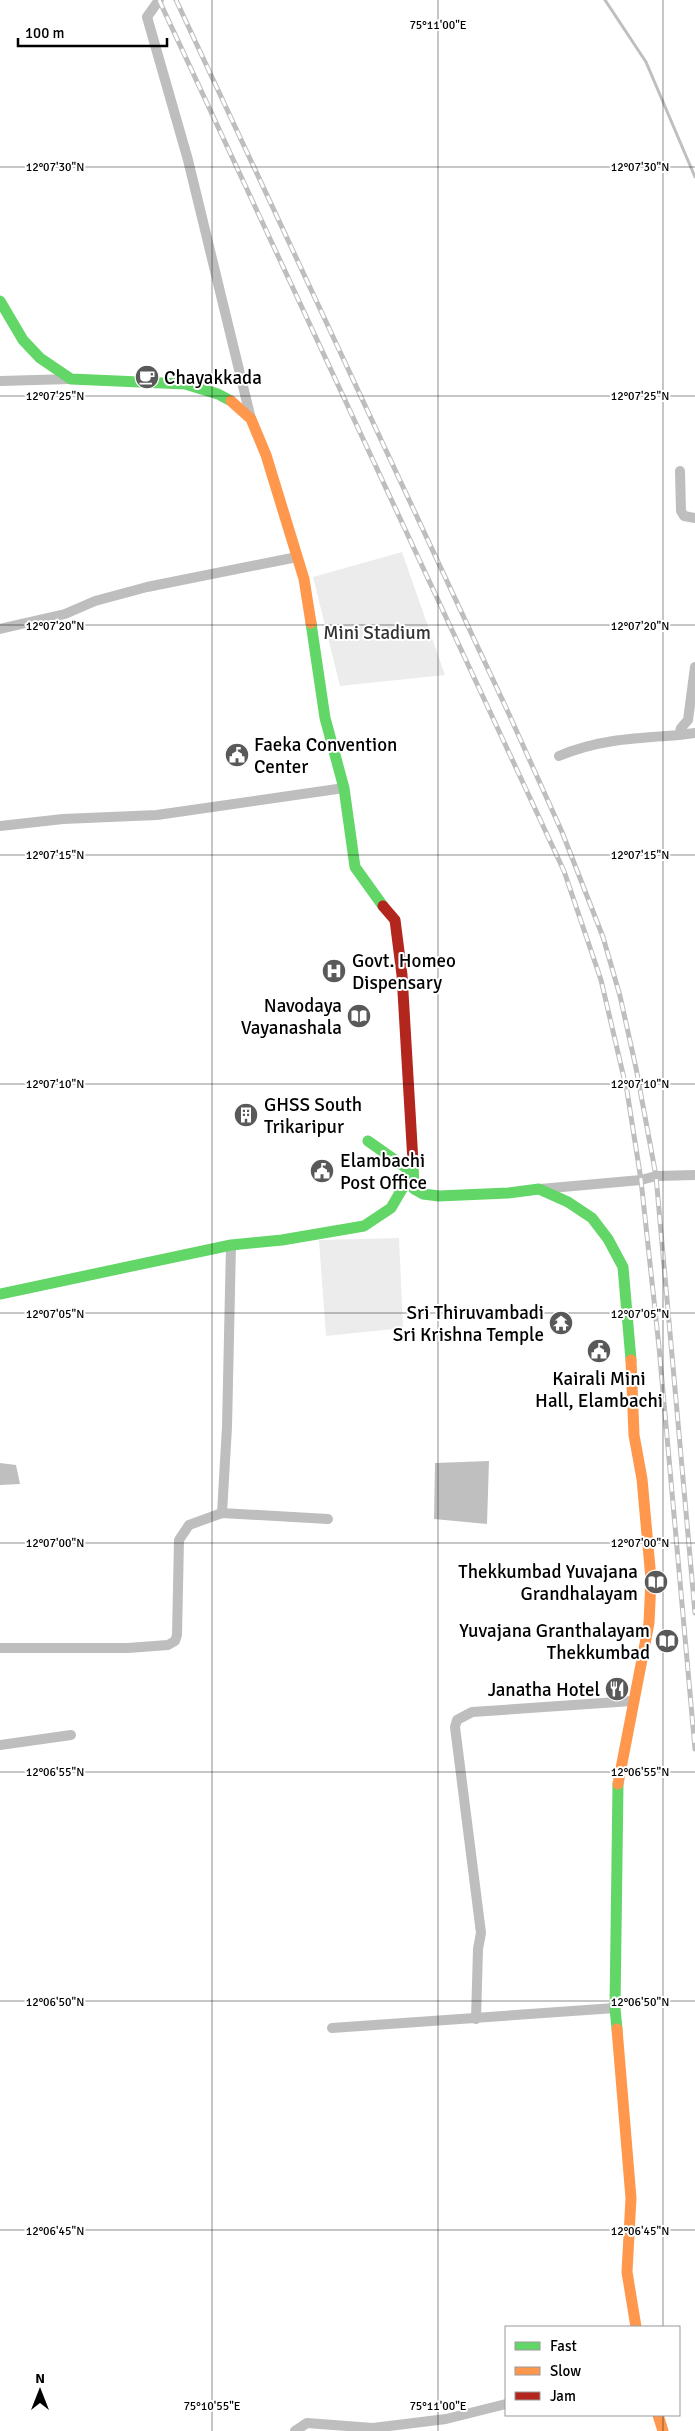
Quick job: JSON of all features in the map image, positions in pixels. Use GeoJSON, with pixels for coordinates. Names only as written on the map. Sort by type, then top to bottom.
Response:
{"type":"FeatureCollection","features":[{"type":"Feature","properties":{"kind":"main road"},"geometry":{"type":"LineString","coordinates":[[0,301],[23,340],[40,358],[71,379],[185,384],[224,398],[251,419],[266,455],[304,579],[325,718],[344,788],[355,867],[364,883],[395,920],[408,1064],[414,1190],[423,1194],[439,1196],[508,1193],[539,1189],[568,1202],[592,1218],[608,1239],[623,1267],[630,1342],[634,1435],[642,1479],[651,1579],[648,1623],[618,1777],[615,2008],[631,2198],[627,2272],[636,2326]]}},
{"type":"Feature","properties":{"kind":"main road"},"geometry":{"type":"LineString","coordinates":[[368,1141],[412,1172]]}},
{"type":"Feature","properties":{"kind":"main road"},"geometry":{"type":"LineString","coordinates":[[0,1294],[231,1245],[282,1240],[364,1226],[391,1208],[412,1172]]}},
{"type":"Feature","properties":{"kind":"main road"},"geometry":{"type":"LineString","coordinates":[[658,2416],[664,2431]]}},
{"type":"Feature","properties":{"kind":"street"},"geometry":{"type":"LineString","coordinates":[[159,0],[147,17],[188,160],[251,419]]}},
{"type":"Feature","properties":{"kind":"street"},"geometry":{"type":"LineString","coordinates":[[0,381],[71,379]]}},
{"type":"Feature","properties":{"kind":"street"},"geometry":{"type":"LineString","coordinates":[[680,471],[682,511],[684,516],[695,518]]}},
{"type":"Feature","properties":{"kind":"street"},"geometry":{"type":"LineString","coordinates":[[0,628],[65,614],[95,601],[147,587],[297,557]]}},
{"type":"Feature","properties":{"kind":"street"},"geometry":{"type":"LineString","coordinates":[[679,735],[688,720],[695,667]]}},
{"type":"Feature","properties":{"kind":"street"},"geometry":{"type":"LineString","coordinates":[[560,756],[574,750],[621,738],[695,733]]}},
{"type":"Feature","properties":{"kind":"street"},"geometry":{"type":"LineString","coordinates":[[0,826],[63,819],[157,816],[344,788]]}},
{"type":"Feature","properties":{"kind":"street"},"geometry":{"type":"LineString","coordinates":[[539,1189],[641,1180],[656,1176],[695,1175]]}},
{"type":"Feature","properties":{"kind":"street"},"geometry":{"type":"LineString","coordinates":[[222,1513],[227,1427],[231,1245]]}},
{"type":"Feature","properties":{"kind":"street"},"geometry":{"type":"LineString","coordinates":[[0,1648],[128,1648],[168,1645],[175,1641],[177,1635],[179,1540],[189,1525],[222,1513],[328,1519]]}},
{"type":"Feature","properties":{"kind":"street"},"geometry":{"type":"LineString","coordinates":[[476,2020],[478,1956],[481,1933],[455,1727],[457,1720],[472,1712],[632,1701]]}},
{"type":"Feature","properties":{"kind":"street"},"geometry":{"type":"LineString","coordinates":[[0,1745],[71,1735]]}},
{"type":"Feature","properties":{"kind":"street"},"geometry":{"type":"LineString","coordinates":[[332,2028],[476,2020],[615,2008]]}},
{"type":"Feature","properties":{"kind":"street"},"geometry":{"type":"LineString","coordinates":[[295,2431],[306,2423],[373,2428],[446,2419],[505,2404]]}},
{"type":"Feature","properties":{"kind":"green space","name":"Mini Stadium"},"geometry":{"type":"Polygon","coordinates":[[[402,552],[445,675],[340,686],[313,577],[402,552]]]}},
{"type":"Feature","properties":{"kind":"green space"},"geometry":{"type":"Polygon","coordinates":[[[399,1238],[403,1328],[326,1336],[319,1240],[399,1238]]]}},
{"type":"Feature","properties":{"kind":"shaded area"},"geometry":{"type":"Polygon","coordinates":[[[489,1461],[487,1524],[434,1519],[435,1463],[489,1461]]]}},
{"type":"Feature","properties":{"kind":"shaded area"},"geometry":{"type":"Polygon","coordinates":[[[0,1463],[16,1465],[20,1484],[0,1485],[0,1463]]]}},
{"type":"Feature","properties":{"kind":"waterway"},"geometry":{"type":"LineString","coordinates":[[605,0],[646,62],[695,177]]}},
{"type":"Feature","properties":{"kind":"railway"},"geometry":{"type":"LineString","coordinates":[[159,0],[564,871],[601,980],[627,1091],[641,1180],[659,1347],[695,1749]]}},
{"type":"Feature","properties":{"kind":"railway"},"geometry":{"type":"LineString","coordinates":[[176,0],[508,712],[562,832],[603,937],[620,996],[636,1068],[656,1176],[695,1613]]}},
{"type":"Feature","properties":{"kind":"traffic: fast"},"geometry":{"type":"LineString","coordinates":[[0,301],[23,340],[40,358],[71,379],[185,384],[218,394],[231,401]]}},
{"type":"Feature","properties":{"kind":"traffic: fast"},"geometry":{"type":"LineString","coordinates":[[311,623],[325,718],[344,788],[355,867],[383,906]]}},
{"type":"Feature","properties":{"kind":"traffic: fast"},"geometry":{"type":"LineString","coordinates":[[0,1294],[231,1245],[282,1240],[364,1226],[391,1208],[412,1172],[368,1141]]}},
{"type":"Feature","properties":{"kind":"traffic: fast"},"geometry":{"type":"LineString","coordinates":[[413,1162],[414,1189],[423,1194],[439,1196],[508,1193],[539,1189],[568,1202],[592,1218],[608,1239],[623,1267],[631,1360]]}},
{"type":"Feature","properties":{"kind":"traffic: fast"},"geometry":{"type":"LineString","coordinates":[[617,2029],[615,2008],[618,1784]]}},
{"type":"Feature","properties":{"kind":"traffic: slow"},"geometry":{"type":"LineString","coordinates":[[231,401],[251,419],[266,455],[304,579],[311,623]]}},
{"type":"Feature","properties":{"kind":"traffic: slow"},"geometry":{"type":"LineString","coordinates":[[618,1784],[649,1623],[651,1579],[642,1479],[634,1435],[631,1360]]}},
{"type":"Feature","properties":{"kind":"traffic: slow"},"geometry":{"type":"LineString","coordinates":[[617,2029],[631,2198],[627,2272],[636,2326]]}},
{"type":"Feature","properties":{"kind":"traffic: slow"},"geometry":{"type":"LineString","coordinates":[[658,2416],[663,2431]]}},
{"type":"Feature","properties":{"kind":"traffic: jam"},"geometry":{"type":"LineString","coordinates":[[383,906],[395,920],[402,975],[413,1162]]}},
{"type":"Feature","properties":{"kind":"place","name":"Chayakkada"},"geometry":{"type":"Point","coordinates":[147,377]}},
{"type":"Feature","properties":{"kind":"place","name":"Faeka Convention Center"},"geometry":{"type":"Point","coordinates":[237,755]}},
{"type":"Feature","properties":{"kind":"place","name":"Govt. Homeo Dispensary"},"geometry":{"type":"Point","coordinates":[334,971]}},
{"type":"Feature","properties":{"kind":"place","name":"Navodaya Vayanashala"},"geometry":{"type":"Point","coordinates":[359,1016]}},
{"type":"Feature","properties":{"kind":"place","name":"GHSS South Trikaripur"},"geometry":{"type":"Point","coordinates":[246,1115]}},
{"type":"Feature","properties":{"kind":"place","name":"Elambachi Post Office"},"geometry":{"type":"Point","coordinates":[322,1171]}},
{"type":"Feature","properties":{"kind":"place","name":"Sri Thiruvambadi Sri Krishna Temple"},"geometry":{"type":"Point","coordinates":[561,1323]}},
{"type":"Feature","properties":{"kind":"place","name":"Kairali Mini Hall, Elambachi"},"geometry":{"type":"Point","coordinates":[599,1351]}},
{"type":"Feature","properties":{"kind":"place","name":"Thekkumbad Yuvajana Grandhalayam"},"geometry":{"type":"Point","coordinates":[656,1582]}},
{"type":"Feature","properties":{"kind":"place","name":"Yuvajana Granthalayam Thekkumbad"},"geometry":{"type":"Point","coordinates":[667,1641]}},
{"type":"Feature","properties":{"kind":"place","name":"Janatha Hotel"},"geometry":{"type":"Point","coordinates":[617,1689]}}]}
